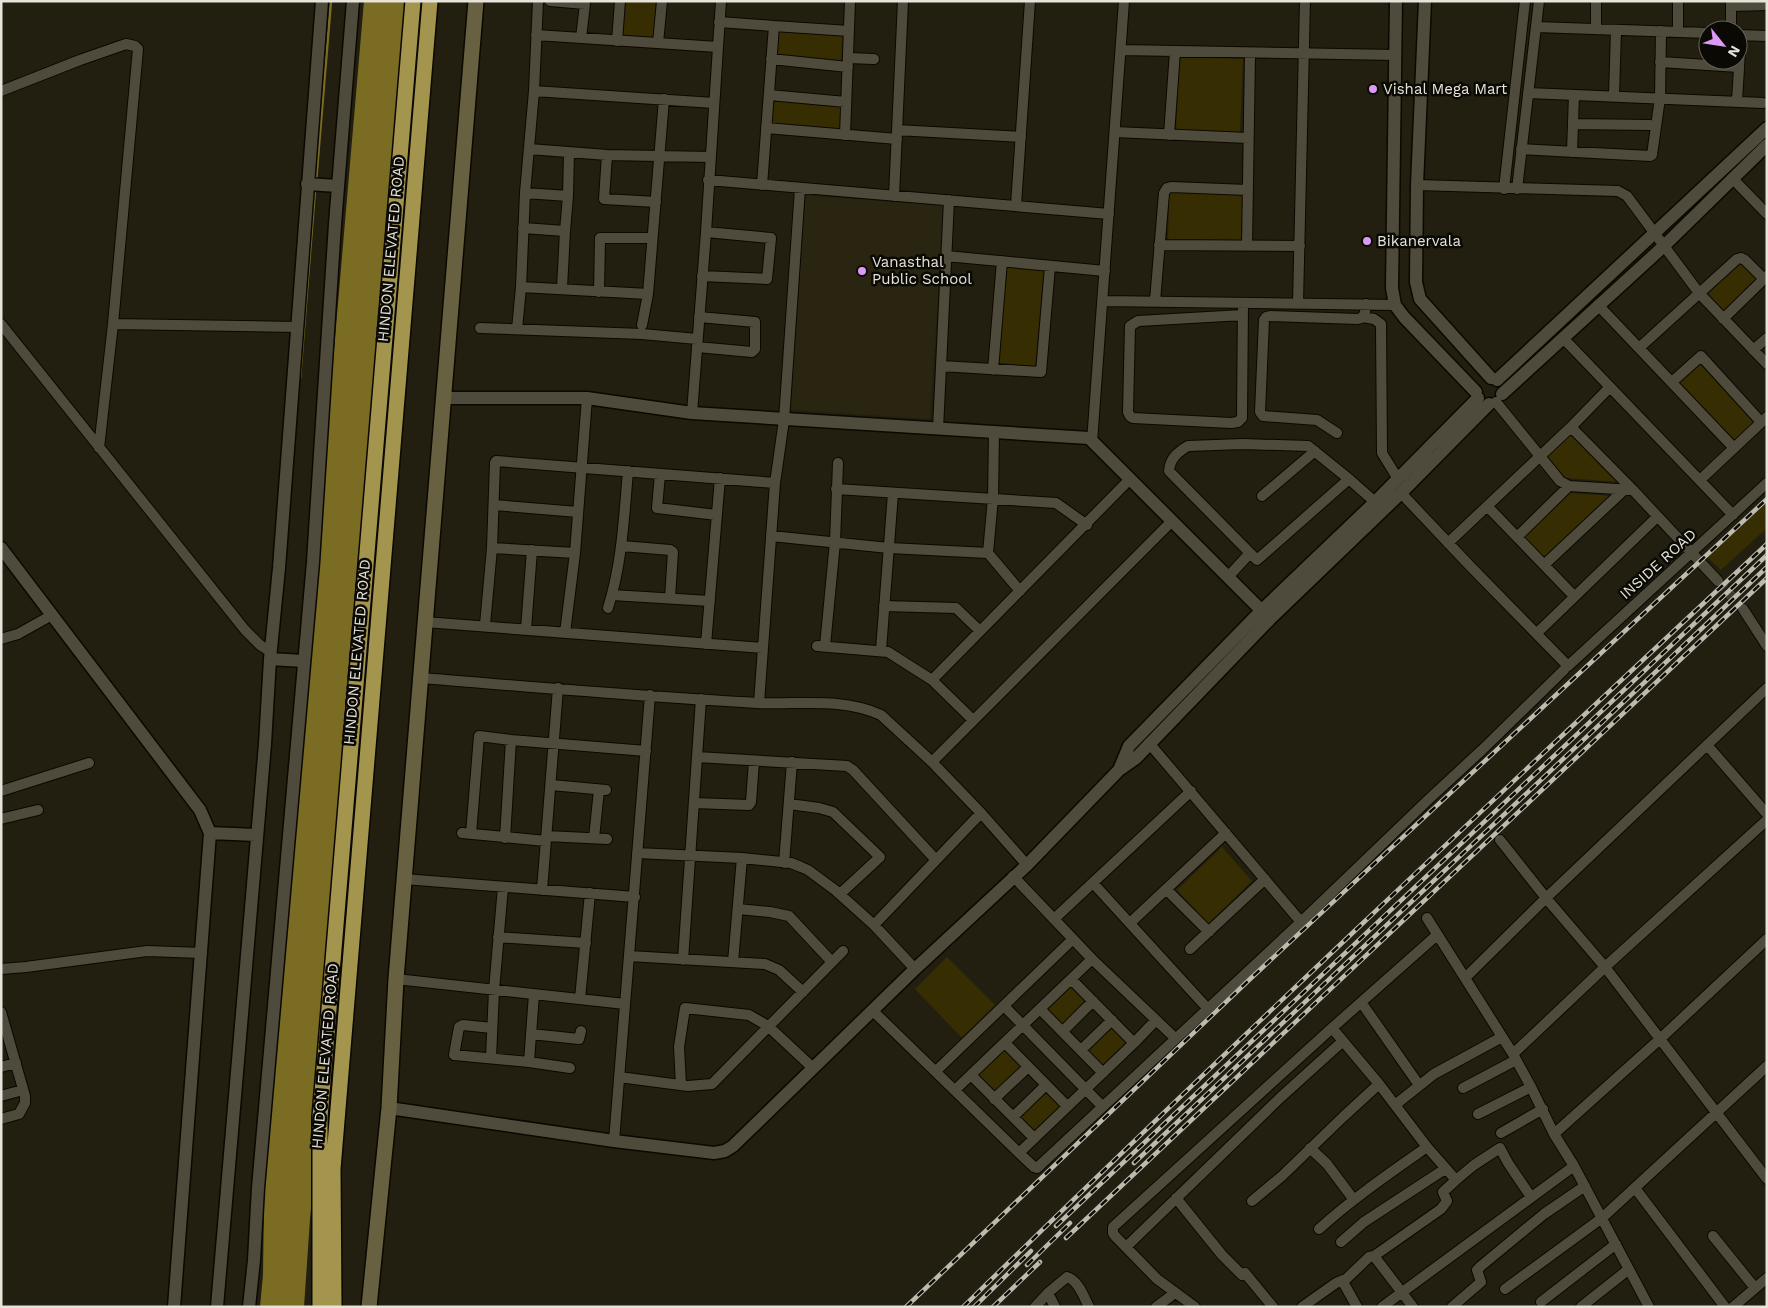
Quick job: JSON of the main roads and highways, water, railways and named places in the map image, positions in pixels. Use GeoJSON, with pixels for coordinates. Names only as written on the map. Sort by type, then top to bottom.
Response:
{"type":"FeatureCollection","features":[{"type":"Feature","properties":{"kind":"highway","name":"HINDON ELEVATED ROAD"},"geometry":{"type":"LineString","coordinates":[[320,1307],[320,1117],[413,1]]}},
{"type":"Feature","properties":{"kind":"highway","name":"HINDON ELEVATED ROAD"},"geometry":{"type":"LineString","coordinates":[[334,1307],[333,1170],[430,1]]}},
{"type":"Feature","properties":{"kind":"main road"},"geometry":{"type":"LineString","coordinates":[[369,1307],[389,1108],[396,979],[476,1]]}},
{"type":"Feature","properties":{"kind":"waterway"},"geometry":{"type":"LineString","coordinates":[[316,182],[331,1]]}},
{"type":"Feature","properties":{"kind":"waterway"},"geometry":{"type":"LineString","coordinates":[[300,378],[315,190]]}},
{"type":"Feature","properties":{"kind":"tunnel"},"geometry":{"type":"LineString","coordinates":[[1718,581],[1743,609]]}},
{"type":"Feature","properties":{"kind":"railway"},"geometry":{"type":"LineString","coordinates":[[906,1307],[1249,980],[1767,499]]}},
{"type":"Feature","properties":{"kind":"railway"},"geometry":{"type":"LineString","coordinates":[[963,1307],[1262,1019],[1767,544]]}},
{"type":"Feature","properties":{"kind":"railway"},"geometry":{"type":"LineString","coordinates":[[1056,1226],[1767,555]]}},
{"type":"Feature","properties":{"kind":"railway"},"geometry":{"type":"LineString","coordinates":[[1134,1163],[1767,567]]}},
{"type":"Feature","properties":{"kind":"railway"},"geometry":{"type":"LineString","coordinates":[[1066,1238],[1767,578]]}},
{"type":"Feature","properties":{"kind":"railway"},"geometry":{"type":"LineString","coordinates":[[1027,1265],[1070,1223]]}},
{"type":"Feature","properties":{"kind":"railway"},"geometry":{"type":"LineString","coordinates":[[974,1307],[1031,1251]]}},
{"type":"Feature","properties":{"kind":"railway"},"geometry":{"type":"LineString","coordinates":[[993,1307],[1040,1262]]}},
{"type":"Feature","properties":{"kind":"place","name":"Vishal Mega Mart"},"geometry":{"type":"Point","coordinates":[1373,89]}},
{"type":"Feature","properties":{"kind":"place","name":"Bikanervala"},"geometry":{"type":"Point","coordinates":[1367,241]}},
{"type":"Feature","properties":{"kind":"place","name":"Vanasthal Public School"},"geometry":{"type":"Point","coordinates":[862,271]}}]}
